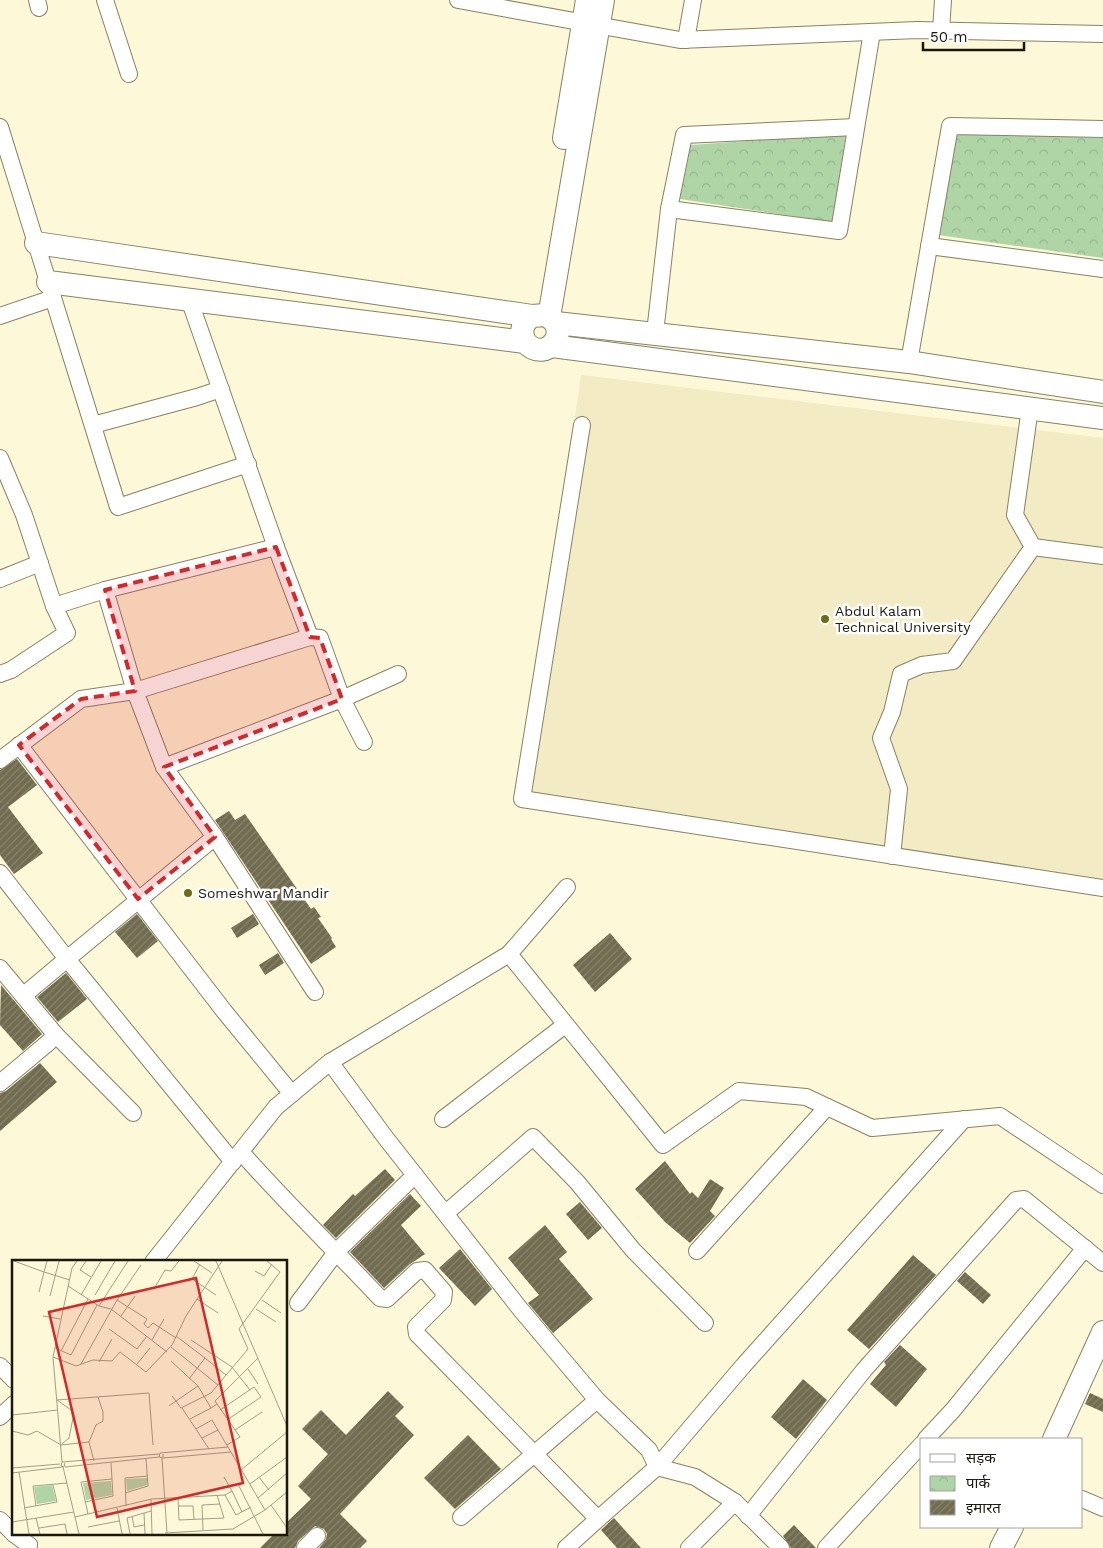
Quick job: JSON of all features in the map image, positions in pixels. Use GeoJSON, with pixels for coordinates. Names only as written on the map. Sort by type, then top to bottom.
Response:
{"type":"FeatureCollection","features":[{"type":"Feature","properties":{"kind":"street"},"geometry":{"type":"LineString","coordinates":[[105,0],[129,74]]}},
{"type":"Feature","properties":{"kind":"street"},"geometry":{"type":"LineString","coordinates":[[458,0],[492,3],[686,40],[941,31],[1103,34]]}},
{"type":"Feature","properties":{"kind":"street"},"geometry":{"type":"LineString","coordinates":[[587,0],[591,23]]}},
{"type":"Feature","properties":{"kind":"street"},"geometry":{"type":"LineString","coordinates":[[543,318],[591,23],[603,0]]}},
{"type":"Feature","properties":{"kind":"street"},"geometry":{"type":"LineString","coordinates":[[686,40],[693,0]]}},
{"type":"Feature","properties":{"kind":"street"},"geometry":{"type":"LineString","coordinates":[[941,31],[943,0]]}},
{"type":"Feature","properties":{"kind":"street"},"geometry":{"type":"LineString","coordinates":[[669,209],[839,231],[872,32]]}},
{"type":"Feature","properties":{"kind":"street"},"geometry":{"type":"LineString","coordinates":[[909,362],[950,126],[1103,129]]}},
{"type":"Feature","properties":{"kind":"street"},"geometry":{"type":"LineString","coordinates":[[0,127],[118,507],[248,464]]}},
{"type":"Feature","properties":{"kind":"street"},"geometry":{"type":"LineString","coordinates":[[655,333],[669,209],[684,135],[856,127]]}},
{"type":"Feature","properties":{"kind":"street"},"geometry":{"type":"LineString","coordinates":[[36,243],[543,318],[655,333],[909,362],[1103,392]]}},
{"type":"Feature","properties":{"kind":"street"},"geometry":{"type":"LineString","coordinates":[[929,246],[1103,269]]}},
{"type":"Feature","properties":{"kind":"street"},"geometry":{"type":"LineString","coordinates":[[0,316],[51,290],[189,299],[525,342]]}},
{"type":"Feature","properties":{"kind":"street"},"geometry":{"type":"LineString","coordinates":[[189,299],[276,547],[310,637]]}},
{"type":"Feature","properties":{"kind":"street"},"geometry":{"type":"LineString","coordinates":[[543,318],[524,325],[522,337],[535,350],[552,346],[1103,418]]}},
{"type":"Feature","properties":{"kind":"street"},"geometry":{"type":"LineString","coordinates":[[543,318],[558,335],[552,346]]}},
{"type":"Feature","properties":{"kind":"street"},"geometry":{"type":"LineString","coordinates":[[92,425],[221,389]]}},
{"type":"Feature","properties":{"kind":"street"},"geometry":{"type":"LineString","coordinates":[[1030,408],[1016,515],[1033,548]]}},
{"type":"Feature","properties":{"kind":"street"},"geometry":{"type":"LineString","coordinates":[[582,425],[522,799],[1103,888]]}},
{"type":"Feature","properties":{"kind":"street"},"geometry":{"type":"LineString","coordinates":[[0,458],[4,480],[24,515],[54,606],[67,633],[11,670],[0,674]]}},
{"type":"Feature","properties":{"kind":"street"},"geometry":{"type":"LineString","coordinates":[[54,606],[105,590],[276,547]]}},
{"type":"Feature","properties":{"kind":"street"},"geometry":{"type":"LineString","coordinates":[[1033,548],[1103,556]]}},
{"type":"Feature","properties":{"kind":"street"},"geometry":{"type":"LineString","coordinates":[[892,856],[899,789],[881,738],[892,712],[902,674],[922,666],[953,661],[1033,548]]}},
{"type":"Feature","properties":{"kind":"street"},"geometry":{"type":"LineString","coordinates":[[0,579],[40,563]]}},
{"type":"Feature","properties":{"kind":"street"},"geometry":{"type":"LineString","coordinates":[[105,590],[135,691],[164,767],[215,838],[315,992]]}},
{"type":"Feature","properties":{"kind":"street"},"geometry":{"type":"LineString","coordinates":[[0,760],[80,699],[135,691],[310,637],[320,638],[342,699],[364,742]]}},
{"type":"Feature","properties":{"kind":"street"},"geometry":{"type":"LineString","coordinates":[[164,767],[342,699],[398,674]]}},
{"type":"Feature","properties":{"kind":"street"},"geometry":{"type":"LineString","coordinates":[[20,745],[138,899],[292,1094]]}},
{"type":"Feature","properties":{"kind":"street"},"geometry":{"type":"LineString","coordinates":[[24,994],[215,838]]}},
{"type":"Feature","properties":{"kind":"street"},"geometry":{"type":"LineString","coordinates":[[0,873],[67,959],[237,1157],[337,1252],[380,1298],[386,1299],[417,1271],[425,1270],[444,1292],[443,1300],[416,1327],[417,1334],[598,1519]]}},
{"type":"Feature","properties":{"kind":"street"},"geometry":{"type":"LineString","coordinates":[[155,1260],[276,1107],[330,1062],[509,954],[566,887]]}},
{"type":"Feature","properties":{"kind":"street"},"geometry":{"type":"LineString","coordinates":[[509,954],[662,1145],[738,1091],[806,1097],[872,1128],[1000,1116],[1103,1185]]}},
{"type":"Feature","properties":{"kind":"street"},"geometry":{"type":"LineString","coordinates":[[2,975],[24,994],[55,1034],[133,1113]]}},
{"type":"Feature","properties":{"kind":"street"},"geometry":{"type":"LineString","coordinates":[[443,1119],[565,1025]]}},
{"type":"Feature","properties":{"kind":"street"},"geometry":{"type":"LineString","coordinates":[[0,1083],[55,1034]]}},
{"type":"Feature","properties":{"kind":"street"},"geometry":{"type":"LineString","coordinates":[[330,1062],[415,1175],[521,1310],[597,1400],[648,1450],[657,1468]]}},
{"type":"Feature","properties":{"kind":"street"},"geometry":{"type":"LineString","coordinates":[[697,1251],[827,1107]]}},
{"type":"Feature","properties":{"kind":"street"},"geometry":{"type":"LineString","coordinates":[[566,1548],[657,1468],[743,1366],[964,1120]]}},
{"type":"Feature","properties":{"kind":"street"},"geometry":{"type":"LineString","coordinates":[[446,1213],[533,1137],[577,1182],[633,1250],[705,1323]]}},
{"type":"Feature","properties":{"kind":"street"},"geometry":{"type":"LineString","coordinates":[[298,1303],[337,1252],[415,1175]]}},
{"type":"Feature","properties":{"kind":"street"},"geometry":{"type":"LineString","coordinates":[[748,1516],[864,1370],[1016,1200],[1024,1199],[1103,1263]]}},
{"type":"Feature","properties":{"kind":"street"},"geometry":{"type":"LineString","coordinates":[[927,1438],[953,1410],[1084,1248]]}},
{"type":"Feature","properties":{"kind":"street"},"geometry":{"type":"LineString","coordinates":[[1054,1438],[1103,1332]]}},
{"type":"Feature","properties":{"kind":"street"},"geometry":{"type":"LineString","coordinates":[[0,1366],[12,1378]]}},
{"type":"Feature","properties":{"kind":"street"},"geometry":{"type":"LineString","coordinates":[[461,1517],[597,1400]]}},
{"type":"Feature","properties":{"kind":"street"},"geometry":{"type":"LineString","coordinates":[[0,1417],[12,1406]]}},
{"type":"Feature","properties":{"kind":"street"},"geometry":{"type":"LineString","coordinates":[[826,1548],[920,1446]]}},
{"type":"Feature","properties":{"kind":"street"},"geometry":{"type":"LineString","coordinates":[[657,1468],[695,1477],[735,1502],[781,1548]]}},
{"type":"Feature","properties":{"kind":"street"},"geometry":{"type":"LineString","coordinates":[[1083,1499],[1103,1508]]}},
{"type":"Feature","properties":{"kind":"street"},"geometry":{"type":"LineString","coordinates":[[690,1548],[735,1502]]}},
{"type":"Feature","properties":{"kind":"street"},"geometry":{"type":"LineString","coordinates":[[0,1520],[12,1532]]}},
{"type":"Feature","properties":{"kind":"street"},"geometry":{"type":"LineString","coordinates":[[1002,1548],[1012,1528]]}},
{"type":"Feature","properties":{"kind":"street"},"geometry":{"type":"LineString","coordinates":[[17,1536],[28,1545],[28,1548]]}},
{"type":"Feature","properties":{"kind":"street"},"geometry":{"type":"LineString","coordinates":[[305,1548],[317,1536]]}},
{"type":"Feature","properties":{"kind":"highlighted area"},"geometry":{"type":"Polygon","coordinates":[[[276,547],[310,637],[320,638],[342,699],[164,767],[215,837],[138,899],[19,745],[81,699],[135,691],[105,590],[276,547]]]}},
{"type":"Feature","properties":{"kind":"shaded area","name":"Abdul Kalam Technical University"},"geometry":{"type":"Polygon","coordinates":[[[581,375],[1103,438],[1103,888],[522,799],[581,375]]]}},
{"type":"Feature","properties":{"kind":"green space"},"geometry":{"type":"Polygon","coordinates":[[[954,133],[1103,138],[1103,258],[938,235],[954,133]]]}},
{"type":"Feature","properties":{"kind":"green space"},"geometry":{"type":"Polygon","coordinates":[[[846,134],[832,222],[680,199],[691,145],[846,134]]]}},
{"type":"Feature","properties":{"kind":"building"},"geometry":{"type":"Polygon","coordinates":[[[17,759],[37,785],[8,807],[43,853],[14,874],[0,855],[0,770],[17,759]]]}},
{"type":"Feature","properties":{"kind":"building"},"geometry":{"type":"Polygon","coordinates":[[[229,811],[235,820],[245,814],[311,909],[314,907],[321,917],[318,918],[336,947],[311,964],[215,820],[229,811]]]}},
{"type":"Feature","properties":{"kind":"building"},"geometry":{"type":"Polygon","coordinates":[[[137,914],[158,941],[137,958],[115,932],[137,914]]]}},
{"type":"Feature","properties":{"kind":"building"},"geometry":{"type":"Polygon","coordinates":[[[253,914],[259,924],[237,938],[231,928],[253,914]]]}},
{"type":"Feature","properties":{"kind":"building"},"geometry":{"type":"Polygon","coordinates":[[[610,933],[632,959],[595,992],[573,965],[610,933]]]}},
{"type":"Feature","properties":{"kind":"building"},"geometry":{"type":"Polygon","coordinates":[[[278,953],[284,963],[265,975],[259,965],[278,953]]]}},
{"type":"Feature","properties":{"kind":"building"},"geometry":{"type":"Polygon","coordinates":[[[66,973],[87,999],[58,1022],[37,997],[66,973]]]}},
{"type":"Feature","properties":{"kind":"building"},"geometry":{"type":"Polygon","coordinates":[[[1,985],[42,1034],[23,1051],[0,1025],[1,985]]]}},
{"type":"Feature","properties":{"kind":"building"},"geometry":{"type":"Polygon","coordinates":[[[40,1063],[57,1082],[0,1131],[0,1093],[6,1091],[40,1063]]]}},
{"type":"Feature","properties":{"kind":"building"},"geometry":{"type":"Polygon","coordinates":[[[665,1161],[690,1194],[692,1192],[698,1198],[710,1179],[724,1188],[710,1211],[715,1216],[690,1243],[665,1222],[635,1189],[665,1161]]]}},
{"type":"Feature","properties":{"kind":"building"},"geometry":{"type":"Polygon","coordinates":[[[385,1169],[395,1180],[336,1238],[323,1225],[353,1194],[355,1196],[385,1169]]]}},
{"type":"Feature","properties":{"kind":"building"},"geometry":{"type":"Polygon","coordinates":[[[410,1194],[421,1206],[401,1225],[425,1254],[410,1264],[384,1288],[350,1252],[410,1194]]]}},
{"type":"Feature","properties":{"kind":"building"},"geometry":{"type":"Polygon","coordinates":[[[580,1202],[602,1228],[588,1240],[566,1214],[580,1202]]]}},
{"type":"Feature","properties":{"kind":"building"},"geometry":{"type":"Polygon","coordinates":[[[545,1225],[567,1252],[559,1259],[593,1299],[553,1333],[528,1303],[539,1295],[508,1258],[545,1225]]]}},
{"type":"Feature","properties":{"kind":"building"},"geometry":{"type":"Polygon","coordinates":[[[460,1249],[492,1289],[475,1306],[439,1268],[460,1249]]]}},
{"type":"Feature","properties":{"kind":"building"},"geometry":{"type":"Polygon","coordinates":[[[913,1255],[936,1275],[869,1349],[847,1330],[913,1255]]]}},
{"type":"Feature","properties":{"kind":"building"},"geometry":{"type":"Polygon","coordinates":[[[965,1272],[991,1295],[983,1304],[957,1281],[965,1272]]]}},
{"type":"Feature","properties":{"kind":"building"},"geometry":{"type":"Polygon","coordinates":[[[900,1345],[927,1369],[896,1407],[870,1384],[886,1365],[884,1362],[900,1345]]]}},
{"type":"Feature","properties":{"kind":"building"},"geometry":{"type":"Polygon","coordinates":[[[803,1379],[827,1400],[796,1439],[771,1417],[803,1379]]]}},
{"type":"Feature","properties":{"kind":"building"},"geometry":{"type":"Polygon","coordinates":[[[388,1391],[404,1407],[395,1416],[414,1435],[340,1514],[367,1541],[360,1548],[319,1548],[326,1539],[327,1534],[324,1529],[315,1526],[298,1541],[295,1548],[260,1548],[272,1536],[288,1536],[288,1521],[311,1499],[298,1486],[328,1454],[302,1429],[321,1410],[346,1435],[388,1391]]]}},
{"type":"Feature","properties":{"kind":"building"},"geometry":{"type":"Polygon","coordinates":[[[1090,1393],[1103,1399],[1103,1412],[1085,1404],[1090,1393]]]}},
{"type":"Feature","properties":{"kind":"building"},"geometry":{"type":"Polygon","coordinates":[[[468,1435],[501,1469],[455,1509],[424,1478],[468,1435]]]}},
{"type":"Feature","properties":{"kind":"building"},"geometry":{"type":"Polygon","coordinates":[[[614,1518],[641,1548],[617,1548],[601,1530],[614,1518]]]}},
{"type":"Feature","properties":{"kind":"building"},"geometry":{"type":"Polygon","coordinates":[[[794,1525],[816,1548],[791,1548],[783,1536],[794,1525]]]}},
{"type":"Feature","properties":{"kind":"place","name":"Abdul Kalam Technical University"},"geometry":{"type":"Point","coordinates":[825,619]}},
{"type":"Feature","properties":{"kind":"place","name":"Someshwar Mandir"},"geometry":{"type":"Point","coordinates":[188,893]}}]}
